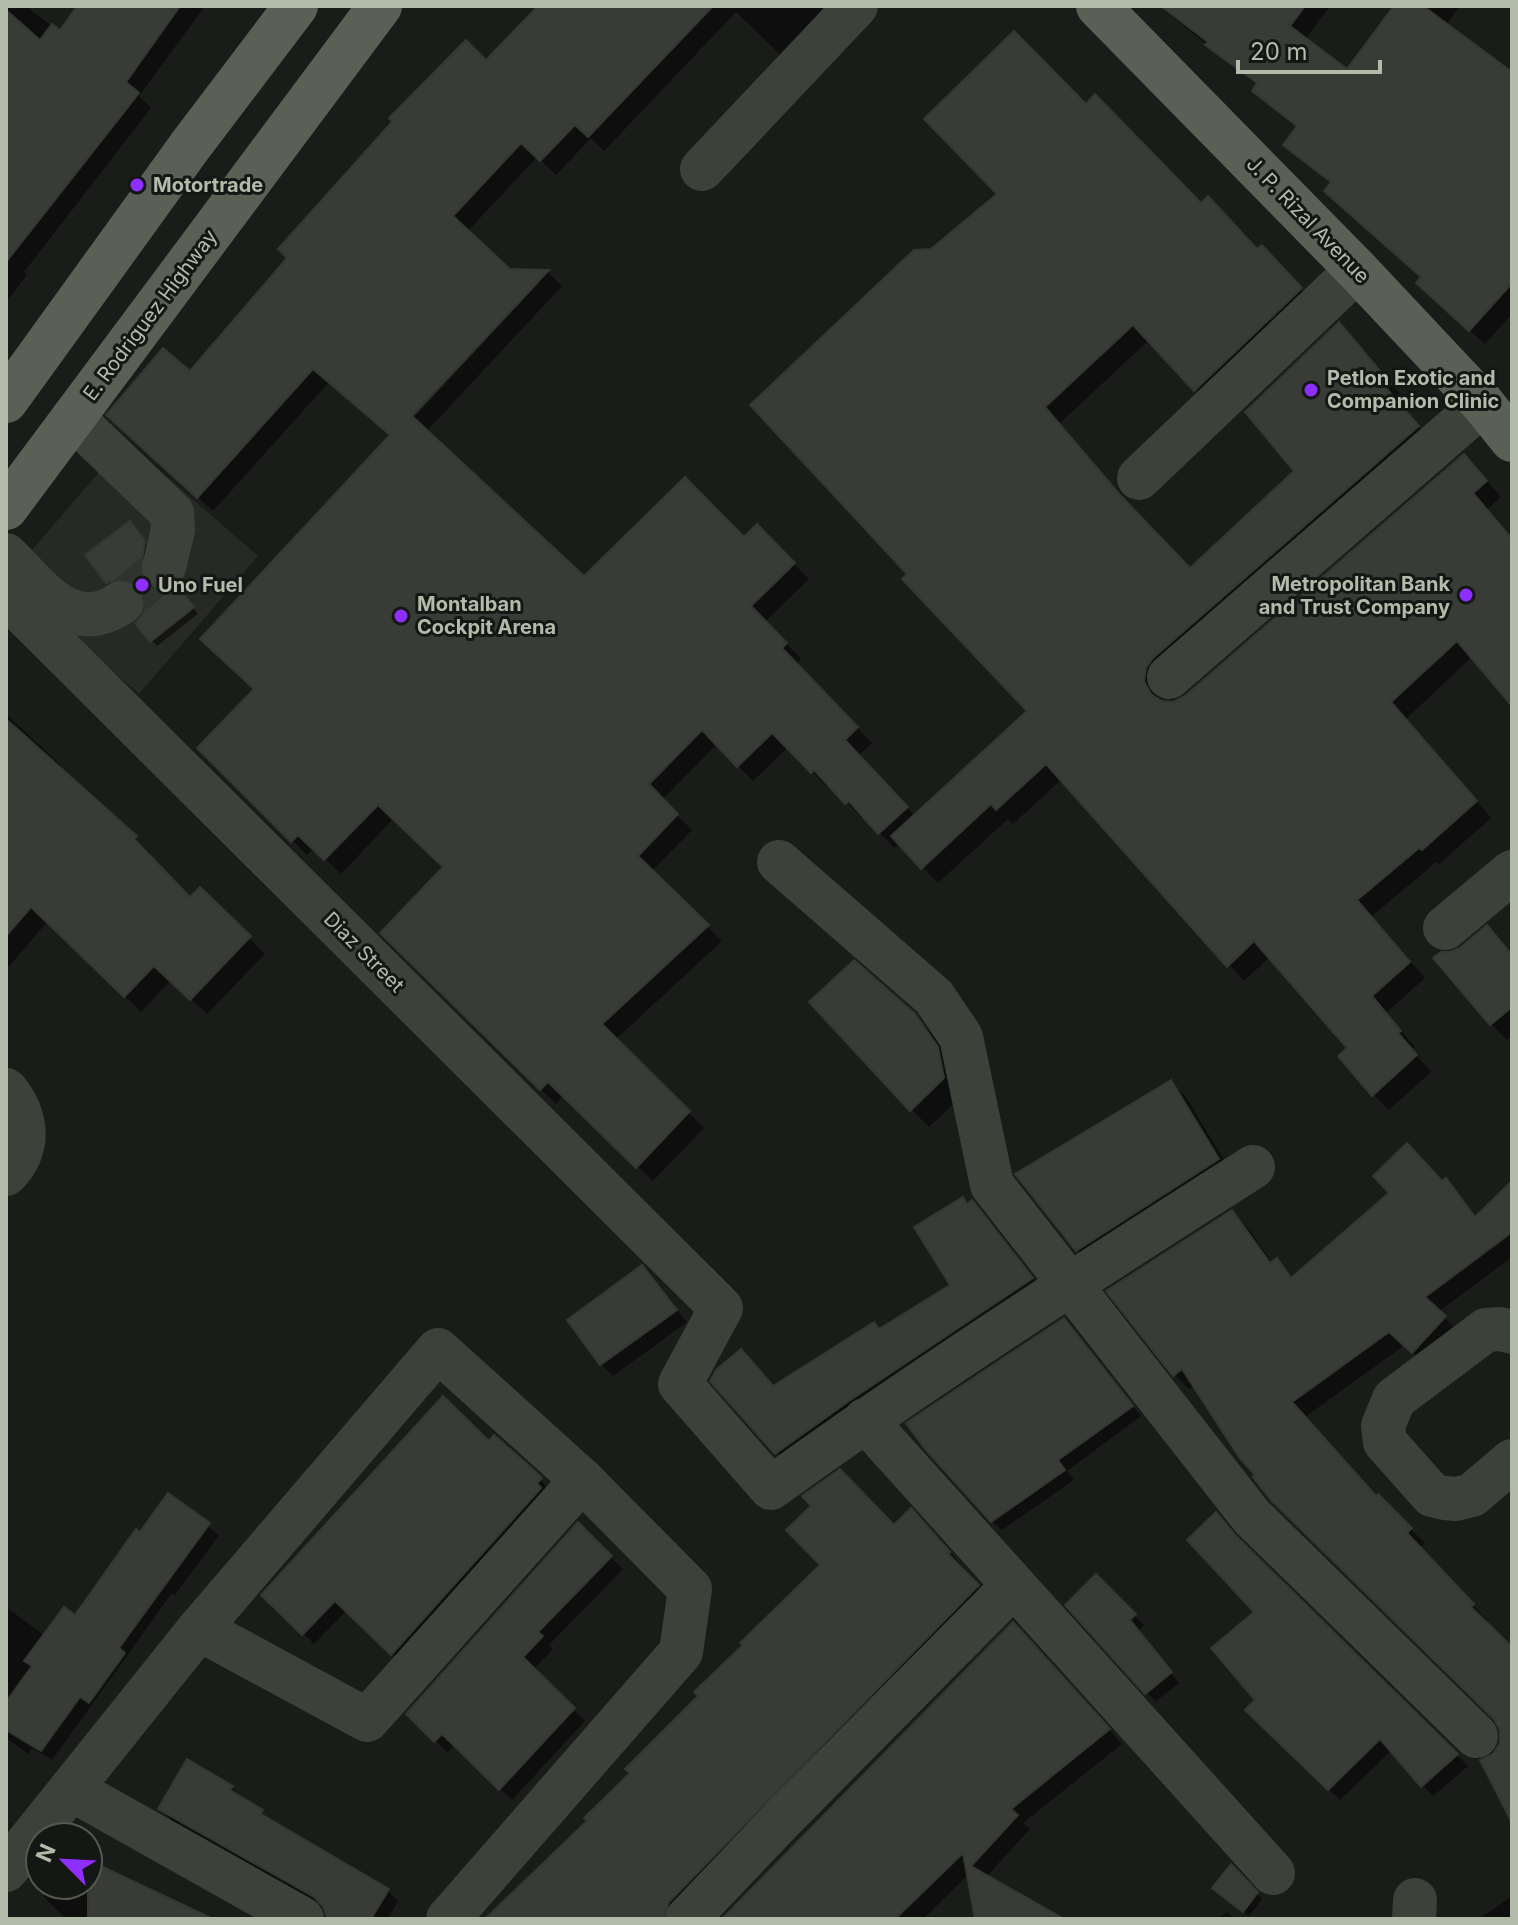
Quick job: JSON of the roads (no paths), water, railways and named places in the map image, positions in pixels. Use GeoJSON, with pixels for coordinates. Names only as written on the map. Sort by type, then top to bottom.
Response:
{"type":"FeatureCollection","features":[{"type":"Feature","properties":{"kind":"main road"},"geometry":{"type":"LineString","coordinates":[[6,401],[190,146],[296,6]]}},
{"type":"Feature","properties":{"kind":"main road","name":"E. Rodriguez Highway"},"geometry":{"type":"LineString","coordinates":[[6,508],[380,6]]}},
{"type":"Feature","properties":{"kind":"main road","name":"J. P. Rizal Avenue"},"geometry":{"type":"LineString","coordinates":[[1098,6],[1357,270],[1483,404],[1512,440]]}},
{"type":"Feature","properties":{"kind":"street"},"geometry":{"type":"LineString","coordinates":[[702,169],[856,6]]}},
{"type":"Feature","properties":{"kind":"street"},"geometry":{"type":"LineString","coordinates":[[1139,478],[1357,270]]}},
{"type":"Feature","properties":{"kind":"street"},"geometry":{"type":"LineString","coordinates":[[1169,677],[1483,404]]}},
{"type":"Feature","properties":{"kind":"street"},"geometry":{"type":"LineString","coordinates":[[73,418],[172,513],[173,530],[164,567]]}},
{"type":"Feature","properties":{"kind":"street"},"geometry":{"type":"LineString","coordinates":[[6,555],[55,604],[76,614],[106,613],[121,603]]}},
{"type":"Feature","properties":{"kind":"street","name":"Diaz Street"},"geometry":{"type":"LineString","coordinates":[[6,596],[721,1308],[680,1384],[771,1488],[865,1420]]}},
{"type":"Feature","properties":{"kind":"street"},"geometry":{"type":"LineString","coordinates":[[779,862],[934,997],[961,1037],[992,1185],[1252,1517],[1476,1736]]}},
{"type":"Feature","properties":{"kind":"street"},"geometry":{"type":"LineString","coordinates":[[1445,928],[1512,872]]}},
{"type":"Feature","properties":{"kind":"street"},"geometry":{"type":"LineString","coordinates":[[6,1090],[21,1118],[25,1138],[15,1164],[6,1174]]}},
{"type":"Feature","properties":{"kind":"street"},"geometry":{"type":"LineString","coordinates":[[1253,1167],[1070,1283],[865,1420],[1273,1873]]}},
{"type":"Feature","properties":{"kind":"street"},"geometry":{"type":"LineString","coordinates":[[1512,1332],[1486,1330],[1394,1399],[1383,1426],[1385,1442],[1432,1495],[1456,1499],[1472,1495],[1512,1461]]}},
{"type":"Feature","properties":{"kind":"street"},"geometry":{"type":"LineString","coordinates":[[6,1870],[199,1629],[438,1350],[582,1480],[690,1589],[681,1652],[448,1919]]}},
{"type":"Feature","properties":{"kind":"street"},"geometry":{"type":"LineString","coordinates":[[199,1629],[367,1720],[582,1480]]}},
{"type":"Feature","properties":{"kind":"street"},"geometry":{"type":"LineString","coordinates":[[687,1919],[1013,1586]]}},
{"type":"Feature","properties":{"kind":"street"},"geometry":{"type":"LineString","coordinates":[[71,1789],[302,1919]]}},
{"type":"Feature","properties":{"kind":"tunnel"},"geometry":{"type":"LineString","coordinates":[[121,603],[164,567]]}},
{"type":"Feature","properties":{"kind":"place","name":"Motortrade"},"geometry":{"type":"Point","coordinates":[137,185]}},
{"type":"Feature","properties":{"kind":"place","name":"Petlon Exotic and Companion Clinic"},"geometry":{"type":"Point","coordinates":[1311,390]}},
{"type":"Feature","properties":{"kind":"place","name":"Uno Fuel"},"geometry":{"type":"Point","coordinates":[142,585]}},
{"type":"Feature","properties":{"kind":"place","name":"Metropolitan Bank and Trust Company"},"geometry":{"type":"Point","coordinates":[1466,595]}},
{"type":"Feature","properties":{"kind":"place","name":"Montalban Cockpit Arena"},"geometry":{"type":"Point","coordinates":[401,616]}}]}
